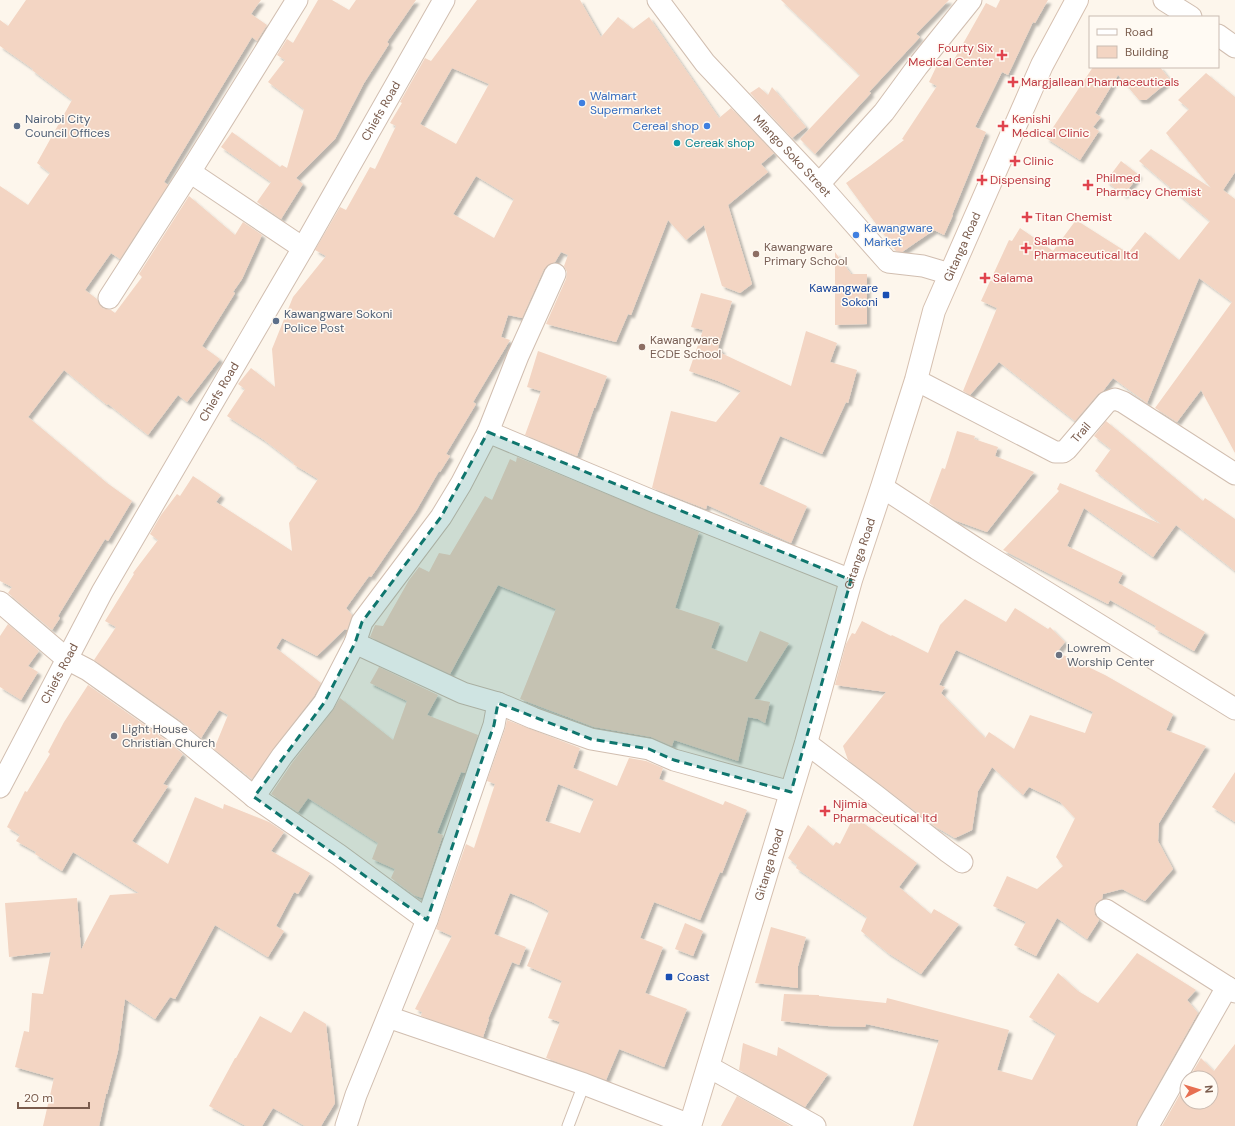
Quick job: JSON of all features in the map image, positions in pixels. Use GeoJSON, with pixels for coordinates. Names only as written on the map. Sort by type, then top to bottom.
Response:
{"type":"FeatureCollection","features":[{"type":"Feature","properties":{"kind":"main road","name":"Gitanga Road"},"geometry":{"type":"LineString","coordinates":[[690,1126],[806,743],[851,580],[916,380],[934,311],[1042,66],[1076,0]]}},
{"type":"Feature","properties":{"kind":"street"},"geometry":{"type":"LineString","coordinates":[[109,298],[190,172],[297,0]]}},
{"type":"Feature","properties":{"kind":"street","name":"Chiefs Road"},"geometry":{"type":"LineString","coordinates":[[0,787],[102,592],[303,248],[444,0]]}},
{"type":"Feature","properties":{"kind":"street","name":"Mlango Soko Street"},"geometry":{"type":"LineString","coordinates":[[658,0],[705,63],[819,184],[888,262],[922,266],[950,274]]}},
{"type":"Feature","properties":{"kind":"street"},"geometry":{"type":"LineString","coordinates":[[819,184],[884,112],[917,67],[971,0]]}},
{"type":"Feature","properties":{"kind":"street"},"geometry":{"type":"LineString","coordinates":[[1164,0],[1189,16]]}},
{"type":"Feature","properties":{"kind":"street"},"geometry":{"type":"LineString","coordinates":[[1219,36],[1235,47]]}},
{"type":"Feature","properties":{"kind":"street"},"geometry":{"type":"LineString","coordinates":[[190,172],[303,248]]}},
{"type":"Feature","properties":{"kind":"street"},"geometry":{"type":"LineString","coordinates":[[254,797],[282,756],[324,703],[355,643],[362,622],[441,517],[461,484],[488,432],[518,356],[555,274]]}},
{"type":"Feature","properties":{"kind":"street","name":"Trail"},"geometry":{"type":"LineString","coordinates":[[916,380],[1055,452],[1062,452],[1067,449],[1106,402],[1115,399],[1123,402],[1235,474]]}},
{"type":"Feature","properties":{"kind":"street"},"geometry":{"type":"LineString","coordinates":[[488,432],[655,502],[851,580]]}},
{"type":"Feature","properties":{"kind":"street"},"geometry":{"type":"LineString","coordinates":[[882,487],[977,549],[1235,709]]}},
{"type":"Feature","properties":{"kind":"street"},"geometry":{"type":"LineString","coordinates":[[0,602],[67,658],[88,670],[174,731],[254,797],[339,855],[427,920]]}},
{"type":"Feature","properties":{"kind":"street"},"geometry":{"type":"LineString","coordinates":[[355,643],[463,692],[498,703],[533,718],[591,739],[649,749],[674,760],[791,792]]}},
{"type":"Feature","properties":{"kind":"street"},"geometry":{"type":"LineString","coordinates":[[346,1126],[356,1095],[427,920],[494,725],[498,703]]}},
{"type":"Feature","properties":{"kind":"street"},"geometry":{"type":"LineString","coordinates":[[806,743],[962,862]]}},
{"type":"Feature","properties":{"kind":"street"},"geometry":{"type":"LineString","coordinates":[[1106,910],[1231,990],[1148,1126]]}},
{"type":"Feature","properties":{"kind":"street"},"geometry":{"type":"LineString","coordinates":[[388,1017],[584,1084],[690,1126]]}},
{"type":"Feature","properties":{"kind":"street"},"geometry":{"type":"LineString","coordinates":[[709,1067],[815,1126]]}},
{"type":"Feature","properties":{"kind":"lane"},"geometry":{"type":"LineString","coordinates":[[568,1126],[584,1084]]}},
{"type":"Feature","properties":{"kind":"highlighted area"},"geometry":{"type":"Polygon","coordinates":[[[488,432],[851,580],[791,792],[674,760],[649,749],[591,739],[498,703],[494,725],[427,920],[254,797],[324,703],[355,643],[362,622],[441,517],[488,432]]]}},
{"type":"Feature","properties":{"kind":"building"},"geometry":{"type":"Polygon","coordinates":[[[26,0],[261,0],[251,14],[267,25],[257,41],[252,37],[164,182],[168,185],[120,259],[111,253],[85,290],[97,299],[102,308],[111,310],[115,313],[142,277],[139,274],[189,196],[235,235],[243,222],[262,235],[242,279],[233,292],[235,293],[202,346],[220,359],[187,402],[178,395],[148,435],[108,404],[107,405],[64,370],[28,417],[107,483],[132,501],[108,541],[105,539],[58,616],[60,618],[52,630],[8,593],[12,587],[0,581],[0,186],[28,205],[50,173],[37,163],[72,100],[32,70],[33,69],[0,46],[0,20],[8,26],[26,0]]]}},
{"type":"Feature","properties":{"kind":"building"},"geometry":{"type":"Polygon","coordinates":[[[318,0],[332,0],[349,10],[356,0],[416,0],[387,42],[389,44],[364,83],[335,139],[296,178],[303,184],[281,219],[257,202],[271,182],[221,147],[232,132],[280,167],[282,165],[287,168],[304,109],[268,82],[285,60],[277,55],[287,39],[293,43],[318,0]]]}},
{"type":"Feature","properties":{"kind":"building"},"geometry":{"type":"Polygon","coordinates":[[[477,0],[580,0],[601,37],[618,17],[633,29],[649,17],[719,118],[731,108],[774,153],[761,164],[768,172],[728,205],[752,284],[740,293],[722,286],[704,225],[686,240],[668,220],[631,315],[628,314],[616,342],[546,324],[566,279],[567,272],[564,266],[568,255],[561,252],[555,262],[548,265],[544,269],[522,318],[508,315],[501,337],[510,340],[473,402],[476,404],[446,454],[450,456],[440,472],[439,471],[416,511],[371,577],[369,576],[346,608],[352,615],[347,630],[345,629],[317,656],[282,638],[276,648],[321,683],[314,696],[252,779],[214,749],[228,715],[219,710],[201,738],[181,721],[94,660],[116,627],[105,621],[134,574],[133,573],[158,540],[150,534],[161,515],[177,494],[180,496],[193,476],[221,495],[216,502],[292,551],[289,523],[318,479],[293,464],[294,463],[264,440],[227,416],[245,389],[238,384],[251,368],[275,387],[272,349],[293,297],[326,256],[315,250],[340,207],[346,210],[370,167],[375,169],[396,126],[390,123],[402,103],[400,102],[425,58],[431,61],[477,0]],[[452,68],[420,124],[456,144],[489,84],[452,68]],[[476,176],[453,214],[494,238],[514,199],[476,176]]]}},
{"type":"Feature","properties":{"kind":"building"},"geometry":{"type":"Polygon","coordinates":[[[781,0],[949,0],[916,34],[920,37],[869,92],[871,93],[815,154],[800,139],[860,75],[781,0]]]}},
{"type":"Feature","properties":{"kind":"building"},"geometry":{"type":"Polygon","coordinates":[[[1000,0],[1048,0],[1035,23],[1033,22],[1008,75],[1002,72],[975,127],[986,132],[944,235],[934,230],[902,252],[896,251],[846,183],[904,140],[902,139],[937,86],[929,82],[940,59],[951,65],[986,3],[996,8],[1000,0]]]}},
{"type":"Feature","properties":{"kind":"building"},"geometry":{"type":"Polygon","coordinates":[[[1092,68],[1161,68],[1170,80],[1146,100],[1139,100],[1118,75],[1095,113],[1101,117],[1093,127],[1099,131],[1080,160],[1046,138],[1092,68]]]}},
{"type":"Feature","properties":{"kind":"building"},"geometry":{"type":"Polygon","coordinates":[[[1206,73],[1235,97],[1235,172],[1223,190],[1235,199],[1235,453],[1201,390],[1177,422],[1155,408],[1232,302],[1199,278],[1147,403],[1113,378],[1075,421],[999,362],[970,395],[963,391],[997,308],[981,301],[1009,240],[1012,241],[1020,228],[1053,251],[1076,220],[1128,253],[1145,232],[1179,260],[1210,221],[1139,161],[1151,149],[1211,188],[1166,133],[1189,109],[1178,100],[1206,73]]]}},
{"type":"Feature","properties":{"kind":"building"},"geometry":{"type":"Polygon","coordinates":[[[759,87],[768,95],[772,87],[806,127],[792,138],[750,93],[759,87]]]}},
{"type":"Feature","properties":{"kind":"building"},"geometry":{"type":"Polygon","coordinates":[[[1121,161],[1139,175],[1124,195],[1106,181],[1121,161]]]}},
{"type":"Feature","properties":{"kind":"building"},"geometry":{"type":"Polygon","coordinates":[[[835,252],[851,274],[867,274],[867,324],[835,325],[835,252]]]}},
{"type":"Feature","properties":{"kind":"building"},"geometry":{"type":"Polygon","coordinates":[[[701,293],[732,301],[718,348],[722,350],[721,353],[791,386],[806,331],[837,343],[830,362],[857,370],[848,403],[846,402],[822,454],[780,436],[759,484],[807,506],[791,543],[707,505],[706,509],[652,488],[671,411],[716,422],[741,391],[689,371],[703,330],[691,327],[701,293]]]}},
{"type":"Feature","properties":{"kind":"building"},"geometry":{"type":"Polygon","coordinates":[[[538,351],[607,376],[577,456],[525,435],[541,391],[527,387],[538,351]]]}},
{"type":"Feature","properties":{"kind":"building"},"geometry":{"type":"Polygon","coordinates":[[[1106,421],[1203,501],[1205,498],[1235,519],[1235,571],[1176,525],[1153,557],[1084,508],[1067,546],[1123,573],[1118,583],[1205,632],[1194,651],[1155,629],[1156,626],[1110,600],[1108,604],[1003,550],[1059,491],[1057,489],[1060,483],[1161,524],[1095,471],[1111,449],[1094,436],[1106,421]]]}},
{"type":"Feature","properties":{"kind":"building"},"geometry":{"type":"Polygon","coordinates":[[[957,431],[975,436],[974,439],[998,447],[995,456],[1034,472],[987,532],[954,520],[929,503],[942,468],[945,469],[957,431]]]}},
{"type":"Feature","properties":{"kind":"building"},"geometry":{"type":"Polygon","coordinates":[[[517,457],[699,532],[675,608],[720,623],[711,648],[747,662],[760,631],[789,643],[754,699],[770,702],[765,723],[758,719],[748,717],[738,761],[674,740],[672,746],[651,737],[594,727],[520,699],[556,609],[498,585],[450,674],[370,637],[375,625],[383,626],[409,580],[419,567],[429,572],[439,553],[450,555],[485,496],[492,500],[510,459],[516,462],[517,457]]]}},
{"type":"Feature","properties":{"kind":"building"},"geometry":{"type":"Polygon","coordinates":[[[965,599],[1006,622],[1015,608],[1048,629],[1050,627],[1065,642],[1057,652],[1105,675],[1173,714],[1166,730],[1206,746],[1159,823],[1158,841],[1173,869],[1145,901],[1122,889],[1103,894],[1102,899],[1096,903],[1094,909],[1095,915],[1099,919],[1098,922],[1087,939],[1057,918],[1036,956],[1014,945],[1026,922],[993,906],[1007,876],[1037,889],[1063,866],[1056,857],[1075,818],[1060,802],[1029,787],[1023,795],[992,767],[978,791],[972,830],[955,838],[936,827],[848,760],[843,746],[886,692],[835,685],[846,644],[852,633],[855,634],[862,621],[928,653],[940,625],[965,599]],[[956,650],[939,685],[945,687],[941,693],[985,738],[989,732],[1014,749],[1030,715],[1085,733],[1093,712],[956,650]]]}},
{"type":"Feature","properties":{"kind":"building"},"geometry":{"type":"Polygon","coordinates":[[[8,624],[39,651],[28,666],[38,672],[21,700],[0,687],[0,636],[8,624]]]}},
{"type":"Feature","properties":{"kind":"building"},"geometry":{"type":"Polygon","coordinates":[[[379,667],[438,695],[427,715],[478,735],[465,773],[461,772],[437,833],[443,835],[422,898],[414,895],[391,878],[395,869],[372,859],[378,843],[308,798],[298,812],[271,794],[292,763],[333,710],[340,698],[393,740],[407,701],[370,683],[379,667]]]}},
{"type":"Feature","properties":{"kind":"building"},"geometry":{"type":"Polygon","coordinates":[[[88,685],[183,754],[163,784],[168,786],[132,841],[168,864],[195,797],[223,809],[224,804],[269,822],[284,832],[271,851],[310,873],[298,894],[294,892],[276,926],[284,931],[268,957],[215,925],[175,999],[170,997],[155,1019],[125,999],[118,1051],[99,1126],[43,1126],[54,1078],[15,1067],[24,1031],[29,1032],[32,993],[43,994],[51,952],[9,957],[5,903],[77,898],[81,950],[110,895],[139,893],[73,852],[62,871],[35,854],[36,852],[16,841],[20,835],[7,827],[25,791],[27,792],[50,754],[48,752],[64,722],[88,685]]]}},
{"type":"Feature","properties":{"kind":"building"},"geometry":{"type":"Polygon","coordinates":[[[507,720],[580,748],[573,768],[617,786],[629,758],[646,761],[663,768],[659,779],[723,805],[725,801],[747,810],[722,873],[720,872],[700,920],[654,902],[640,938],[663,947],[645,993],[687,1009],[664,1067],[619,1049],[606,1080],[546,1058],[560,1022],[548,1018],[562,981],[527,966],[549,911],[510,893],[494,934],[526,947],[519,965],[512,962],[488,1019],[483,1037],[421,1016],[422,1012],[415,1009],[452,936],[436,929],[466,844],[474,848],[495,784],[487,781],[507,720]],[[558,784],[545,821],[580,833],[594,799],[558,784]]]}},
{"type":"Feature","properties":{"kind":"building"},"geometry":{"type":"Polygon","coordinates":[[[1235,772],[1235,822],[1212,807],[1235,772]]]}},
{"type":"Feature","properties":{"kind":"building"},"geometry":{"type":"Polygon","coordinates":[[[854,816],[917,863],[899,887],[931,914],[934,909],[959,924],[921,974],[888,953],[861,931],[867,917],[796,868],[797,865],[788,858],[808,825],[833,846],[836,842],[840,844],[854,816]]]}},
{"type":"Feature","properties":{"kind":"building"},"geometry":{"type":"Polygon","coordinates":[[[685,923],[703,931],[693,956],[675,949],[685,923]]]}},
{"type":"Feature","properties":{"kind":"building"},"geometry":{"type":"Polygon","coordinates":[[[771,927],[806,937],[798,966],[798,988],[755,983],[771,927]]]}},
{"type":"Feature","properties":{"kind":"building"},"geometry":{"type":"Polygon","coordinates":[[[1137,953],[1196,990],[1187,1000],[1198,1013],[1136,1126],[913,1126],[939,1040],[866,1024],[865,1027],[827,1026],[781,1021],[784,994],[819,995],[886,1003],[887,998],[1009,1030],[997,1070],[1032,1080],[1056,1034],[1029,1017],[1058,973],[1078,991],[1098,1003],[1137,953]]]}},
{"type":"Feature","properties":{"kind":"building"},"geometry":{"type":"Polygon","coordinates":[[[304,1011],[326,1024],[335,1103],[321,1126],[305,1126],[273,1108],[262,1126],[246,1126],[209,1106],[260,1016],[291,1033],[304,1011]]]}},
{"type":"Feature","properties":{"kind":"building"},"geometry":{"type":"Polygon","coordinates":[[[743,1043],[777,1056],[778,1047],[828,1074],[805,1107],[739,1070],[743,1043]]]}},
{"type":"Feature","properties":{"kind":"building"},"geometry":{"type":"Polygon","coordinates":[[[1235,1044],[1235,1126],[1162,1126],[1179,1096],[1179,1110],[1219,1110],[1219,1070],[1215,1070],[1235,1044]]]}},
{"type":"Feature","properties":{"kind":"building"},"geometry":{"type":"Polygon","coordinates":[[[1201,1058],[1213,1070],[1194,1070],[1201,1058]]]}},
{"type":"Feature","properties":{"kind":"building"},"geometry":{"type":"Polygon","coordinates":[[[737,1096],[790,1126],[721,1126],[737,1096]]]}},
{"type":"Feature","properties":{"kind":"place","name":"Fourty Six Medical Center"},"geometry":{"type":"Point","coordinates":[1002,55]}},
{"type":"Feature","properties":{"kind":"place","name":"Margjallean Pharmaceuticals"},"geometry":{"type":"Point","coordinates":[1013,82]}},
{"type":"Feature","properties":{"kind":"place","name":"Walmart Supermarket"},"geometry":{"type":"Point","coordinates":[582,103]}},
{"type":"Feature","properties":{"kind":"place","name":"Nairobi City Council Offices"},"geometry":{"type":"Point","coordinates":[17,126]}},
{"type":"Feature","properties":{"kind":"place","name":"Cereal shop"},"geometry":{"type":"Point","coordinates":[707,126]}},
{"type":"Feature","properties":{"kind":"place","name":"Kenishi Medical Clinic"},"geometry":{"type":"Point","coordinates":[1003,126]}},
{"type":"Feature","properties":{"kind":"place","name":"Cereak shop"},"geometry":{"type":"Point","coordinates":[677,143]}},
{"type":"Feature","properties":{"kind":"place","name":"Clinic"},"geometry":{"type":"Point","coordinates":[1015,161]}},
{"type":"Feature","properties":{"kind":"place","name":"Dispensing"},"geometry":{"type":"Point","coordinates":[982,180]}},
{"type":"Feature","properties":{"kind":"place","name":"Philmed Pharmacy Chemist"},"geometry":{"type":"Point","coordinates":[1088,185]}},
{"type":"Feature","properties":{"kind":"place","name":"Titan Chemist"},"geometry":{"type":"Point","coordinates":[1027,217]}},
{"type":"Feature","properties":{"kind":"place","name":"Kawangware Market"},"geometry":{"type":"Point","coordinates":[856,235]}},
{"type":"Feature","properties":{"kind":"place","name":"Salama Pharmaceutical ltd"},"geometry":{"type":"Point","coordinates":[1026,248]}},
{"type":"Feature","properties":{"kind":"place","name":"Kawangware Primary School"},"geometry":{"type":"Point","coordinates":[756,254]}},
{"type":"Feature","properties":{"kind":"place","name":"Salama"},"geometry":{"type":"Point","coordinates":[985,278]}},
{"type":"Feature","properties":{"kind":"place","name":"Kawangware Sokoni"},"geometry":{"type":"Point","coordinates":[886,295]}},
{"type":"Feature","properties":{"kind":"place","name":"Kawangware Sokoni Police Post"},"geometry":{"type":"Point","coordinates":[276,321]}},
{"type":"Feature","properties":{"kind":"place","name":"Kawangware ECDE School"},"geometry":{"type":"Point","coordinates":[642,347]}},
{"type":"Feature","properties":{"kind":"place","name":"Lowrem Worship Center"},"geometry":{"type":"Point","coordinates":[1059,655]}},
{"type":"Feature","properties":{"kind":"place","name":"Light House Christian Church"},"geometry":{"type":"Point","coordinates":[114,736]}},
{"type":"Feature","properties":{"kind":"place","name":"Njimia Pharmaceutical ltd"},"geometry":{"type":"Point","coordinates":[825,811]}},
{"type":"Feature","properties":{"kind":"place","name":"Coast"},"geometry":{"type":"Point","coordinates":[669,977]}}]}
